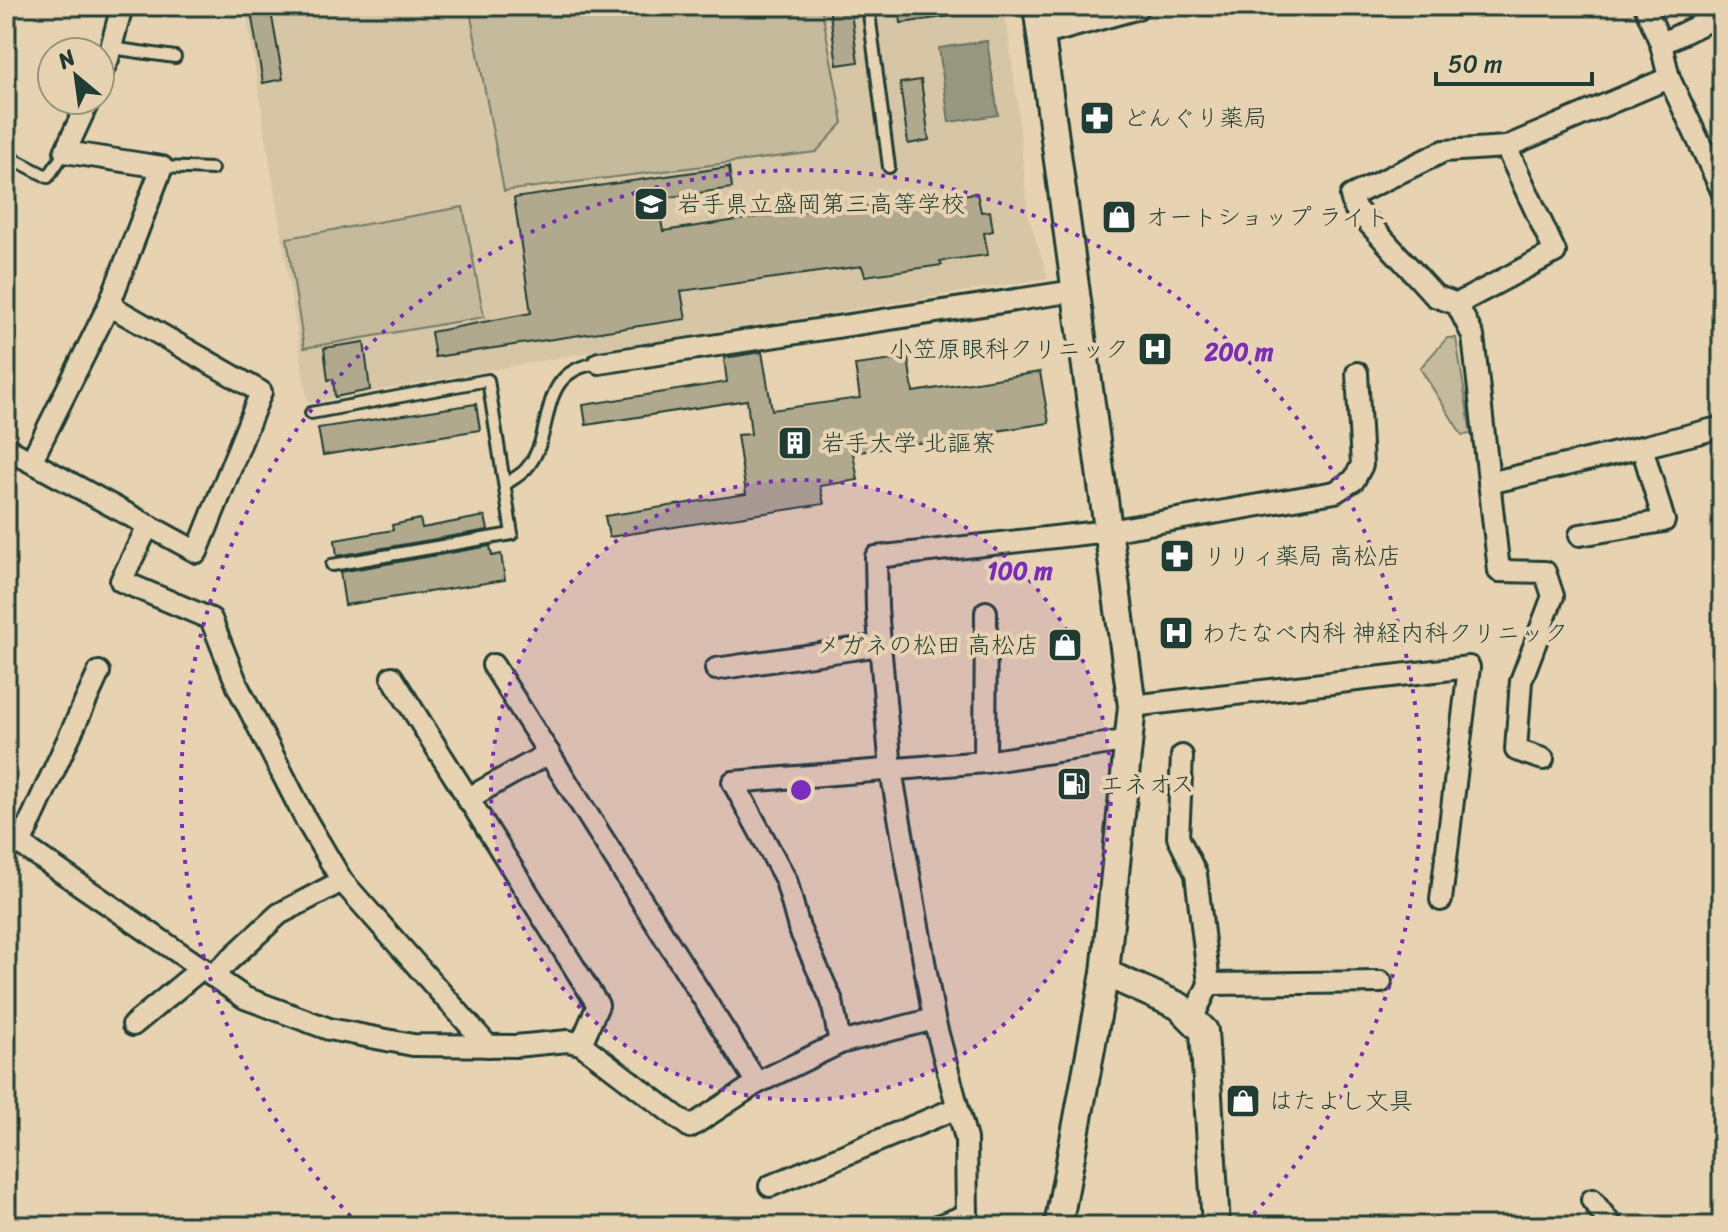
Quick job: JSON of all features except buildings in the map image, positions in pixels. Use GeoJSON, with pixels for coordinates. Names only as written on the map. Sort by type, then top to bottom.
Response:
{"type":"FeatureCollection","features":[{"type":"Feature","properties":{"kind":"street"},"geometry":{"type":"LineString","coordinates":[[114,36],[122,6]]}},
{"type":"Feature","properties":{"kind":"street"},"geometry":{"type":"LineString","coordinates":[[1037,6],[1132,706],[1131,740],[1105,973],[1058,1226]]}},
{"type":"Feature","properties":{"kind":"street"},"geometry":{"type":"LineString","coordinates":[[1041,32],[1135,6]]}},
{"type":"Feature","properties":{"kind":"street"},"geometry":{"type":"LineString","coordinates":[[1645,6],[1661,44],[1669,78],[1722,191]]}},
{"type":"Feature","properties":{"kind":"street"},"geometry":{"type":"LineString","coordinates":[[1661,44],[1722,14]]}},
{"type":"Feature","properties":{"kind":"street"},"geometry":{"type":"LineString","coordinates":[[1543,759],[1516,750],[1521,681],[1553,596],[1545,572],[1499,571],[1473,336],[1457,304],[1435,296],[1354,207],[1351,196],[1444,151],[1506,147],[1669,78]]}},
{"type":"Feature","properties":{"kind":"street"},"geometry":{"type":"LineString","coordinates":[[31,462],[109,305],[162,167],[65,152],[82,116]]}},
{"type":"Feature","properties":{"kind":"street"},"geometry":{"type":"LineString","coordinates":[[1457,304],[1555,252],[1506,147]]}},
{"type":"Feature","properties":{"kind":"street"},"geometry":{"type":"LineString","coordinates":[[599,363],[1075,291]]}},
{"type":"Feature","properties":{"kind":"street"},"geometry":{"type":"LineString","coordinates":[[6,448],[197,552],[261,392],[109,305]]}},
{"type":"Feature","properties":{"kind":"street"},"geometry":{"type":"LineString","coordinates":[[938,1226],[969,1220],[966,1139],[934,1019],[891,770],[876,557],[1108,531],[1335,492],[1354,480],[1362,465],[1357,373]]}},
{"type":"Feature","properties":{"kind":"street"},"geometry":{"type":"LineString","coordinates":[[1489,483],[1722,427]]}},
{"type":"Feature","properties":{"kind":"street"},"geometry":{"type":"LineString","coordinates":[[1580,535],[1664,521],[1642,447]]}},
{"type":"Feature","properties":{"kind":"street"},"geometry":{"type":"LineString","coordinates":[[148,526],[121,581],[211,619],[238,687],[306,820],[342,881],[488,1046]]}},
{"type":"Feature","properties":{"kind":"street"},"geometry":{"type":"LineString","coordinates":[[985,762],[986,612]]}},
{"type":"Feature","properties":{"kind":"street"},"geometry":{"type":"LineString","coordinates":[[716,669],[880,645]]}},
{"type":"Feature","properties":{"kind":"street"},"geometry":{"type":"LineString","coordinates":[[493,665],[757,1083]]}},
{"type":"Feature","properties":{"kind":"street"},"geometry":{"type":"LineString","coordinates":[[1132,706],[1469,667],[1441,900]]}},
{"type":"Feature","properties":{"kind":"street"},"geometry":{"type":"LineString","coordinates":[[99,672],[13,838],[245,998],[329,1029],[413,1045],[488,1046],[568,1041],[581,1044],[690,1127],[757,1083],[840,1043],[934,1019]]}},
{"type":"Feature","properties":{"kind":"street"},"geometry":{"type":"LineString","coordinates":[[392,677],[598,1005],[581,1044]]}},
{"type":"Feature","properties":{"kind":"street"},"geometry":{"type":"LineString","coordinates":[[840,1043],[832,1001],[799,928],[786,880],[733,782],[985,762],[1131,740]]}},
{"type":"Feature","properties":{"kind":"street"},"geometry":{"type":"LineString","coordinates":[[467,799],[549,753]]}},
{"type":"Feature","properties":{"kind":"street"},"geometry":{"type":"LineString","coordinates":[[1182,756],[1178,837],[1196,874],[1209,984],[1192,1019]]}},
{"type":"Feature","properties":{"kind":"street"},"geometry":{"type":"LineString","coordinates":[[133,1025],[207,972],[279,914],[342,881]]}},
{"type":"Feature","properties":{"kind":"street"},"geometry":{"type":"LineString","coordinates":[[1105,973],[1179,1006],[1204,1031],[1216,1226]]}},
{"type":"Feature","properties":{"kind":"street"},"geometry":{"type":"LineString","coordinates":[[1209,984],[1381,982]]}},
{"type":"Feature","properties":{"kind":"street"},"geometry":{"type":"LineString","coordinates":[[770,1186],[957,1108]]}},
{"type":"Feature","properties":{"kind":"street"},"geometry":{"type":"LineString","coordinates":[[1592,1200],[1612,1226]]}},
{"type":"Feature","properties":{"kind":"lane"},"geometry":{"type":"LineString","coordinates":[[868,6],[889,167]]}},
{"type":"Feature","properties":{"kind":"lane"},"geometry":{"type":"LineString","coordinates":[[116,49],[175,57]]}},
{"type":"Feature","properties":{"kind":"lane"},"geometry":{"type":"LineString","coordinates":[[6,155],[48,177],[65,152]]}},
{"type":"Feature","properties":{"kind":"lane"},"geometry":{"type":"LineString","coordinates":[[162,167],[212,169]]}},
{"type":"Feature","properties":{"kind":"lane"},"geometry":{"type":"LineString","coordinates":[[506,484],[526,470],[536,453],[555,389],[570,373],[584,365],[599,363]]}},
{"type":"Feature","properties":{"kind":"lane"},"geometry":{"type":"LineString","coordinates":[[311,413],[488,380],[506,484],[512,534],[332,565]]}},
{"type":"Feature","properties":{"kind":"shaded area","name":"岩手県立盛岡第三高等学校"},"geometry":{"type":"Polygon","coordinates":[[[245,6],[1004,6],[1028,215],[1048,278],[591,352],[308,403],[245,6]]]}},
{"type":"Feature","properties":{"kind":"shaded area"},"geometry":{"type":"Polygon","coordinates":[[[469,6],[821,6],[843,123],[816,152],[504,191],[469,6]]]}},
{"type":"Feature","properties":{"kind":"shaded area"},"geometry":{"type":"Polygon","coordinates":[[[987,41],[998,115],[949,122],[939,48],[987,41]]]}},
{"type":"Feature","properties":{"kind":"shaded area"},"geometry":{"type":"Polygon","coordinates":[[[463,207],[484,317],[304,348],[287,238],[463,207]]]}},
{"type":"Feature","properties":{"kind":"shaded area"},"geometry":{"type":"Polygon","coordinates":[[[1447,338],[1456,338],[1471,434],[1462,435],[1420,368],[1447,338]]]}},
{"type":"Feature","properties":{"kind":"place","name":"どんぐり薬局"},"geometry":{"type":"Point","coordinates":[1097,118]}},
{"type":"Feature","properties":{"kind":"place","name":"岩手県立盛岡第三高等学校"},"geometry":{"type":"Point","coordinates":[651,204]}},
{"type":"Feature","properties":{"kind":"place","name":"オートショップ ライト"},"geometry":{"type":"Point","coordinates":[1119,217]}},
{"type":"Feature","properties":{"kind":"place","name":"小笠原眼科クリニック"},"geometry":{"type":"Point","coordinates":[1155,349]}},
{"type":"Feature","properties":{"kind":"place","name":"岩手大学 北謳寮"},"geometry":{"type":"Point","coordinates":[795,443]}},
{"type":"Feature","properties":{"kind":"place","name":"リリィ薬局 高松店"},"geometry":{"type":"Point","coordinates":[1177,556]}},
{"type":"Feature","properties":{"kind":"place","name":"わたなべ内科 神経内科クリニック"},"geometry":{"type":"Point","coordinates":[1176,633]}},
{"type":"Feature","properties":{"kind":"place","name":"メガネの松田 高松店"},"geometry":{"type":"Point","coordinates":[1065,645]}},
{"type":"Feature","properties":{"kind":"place","name":"エネオス"},"geometry":{"type":"Point","coordinates":[1074,784]}},
{"type":"Feature","properties":{"kind":"place","name":"はたよし文具"},"geometry":{"type":"Point","coordinates":[1243,1101]}}]}
